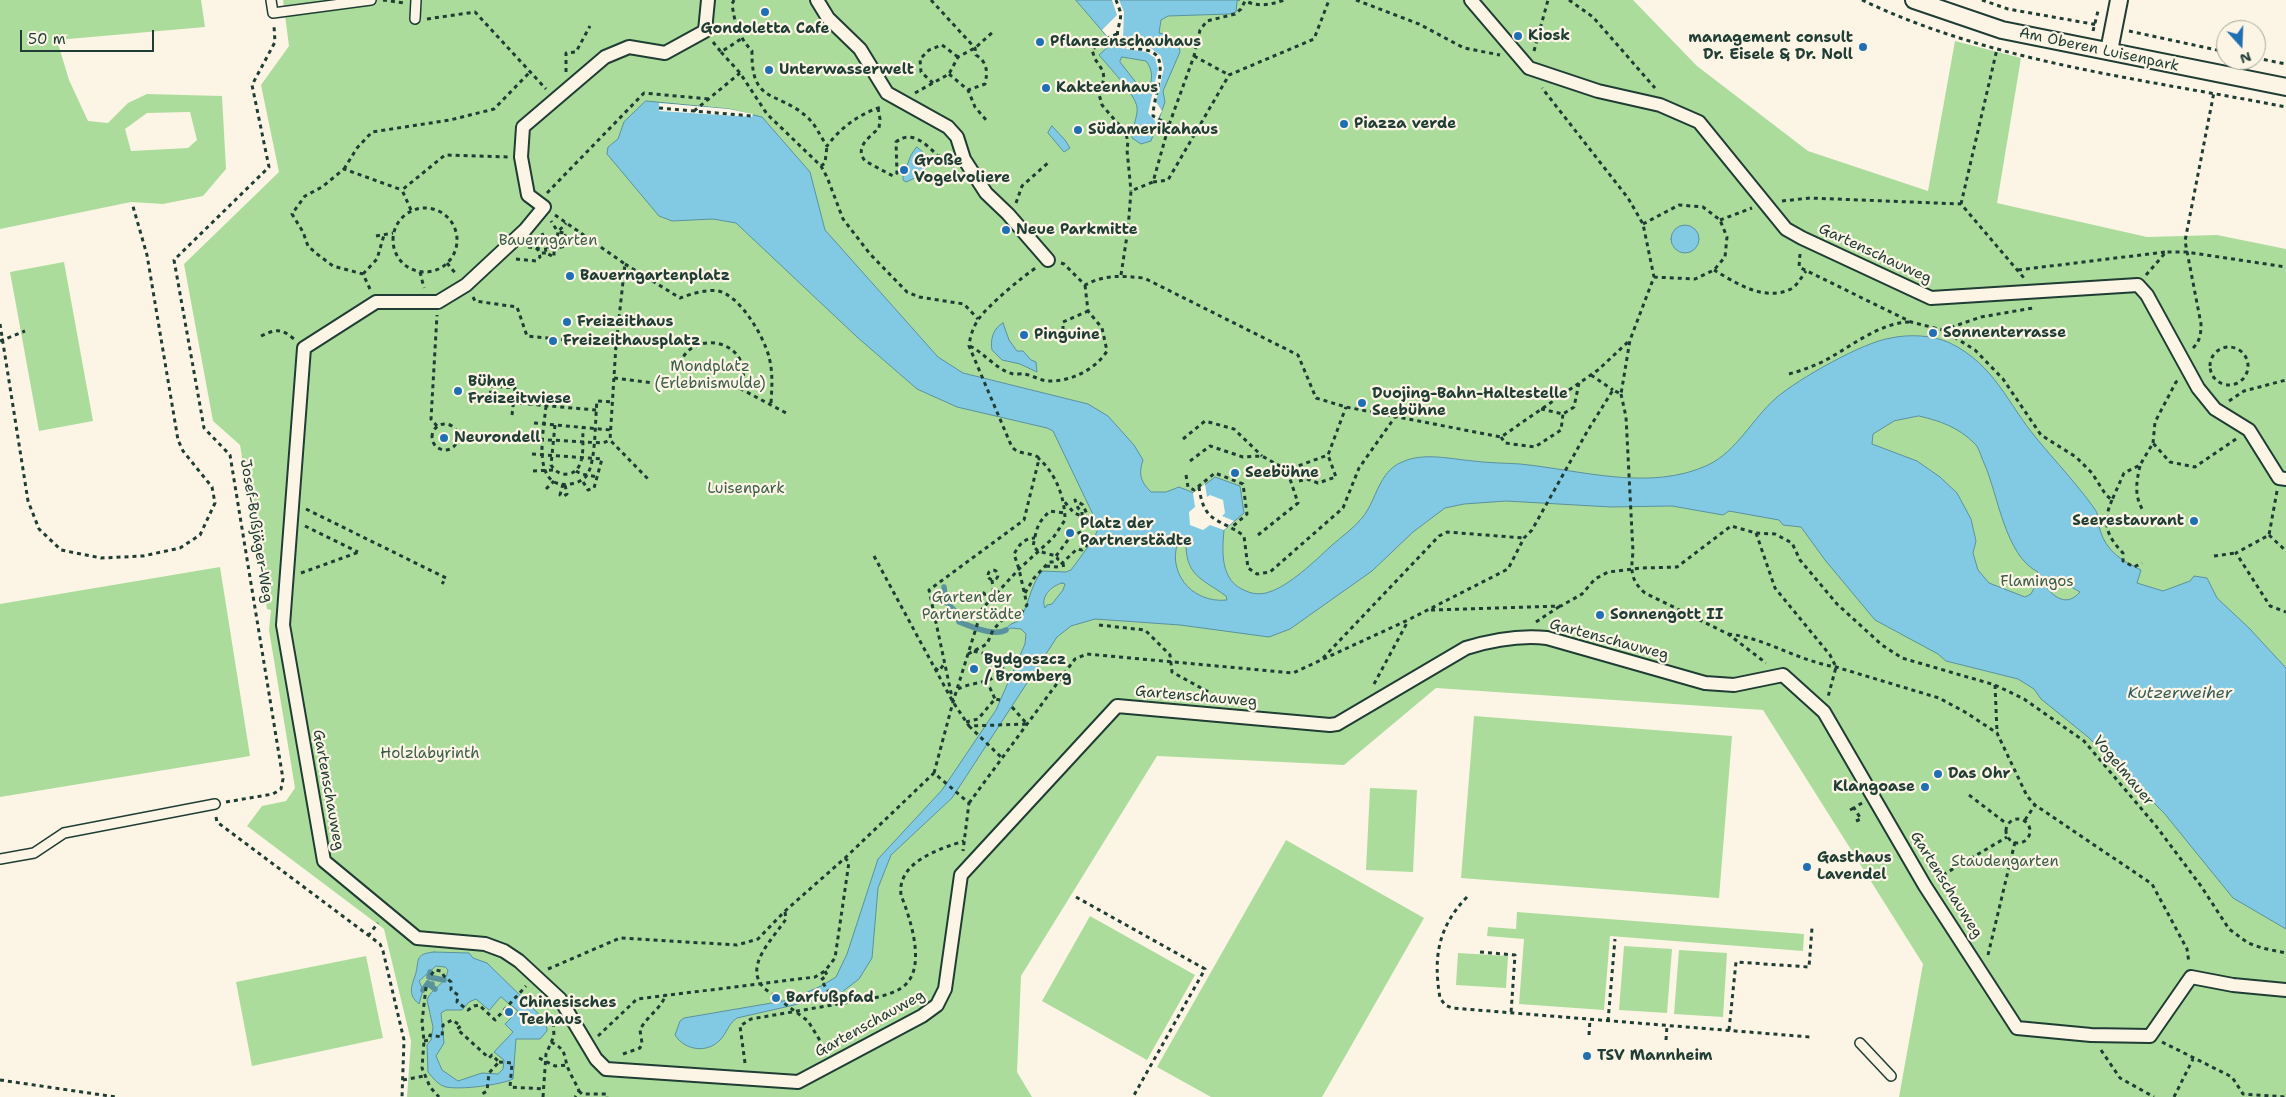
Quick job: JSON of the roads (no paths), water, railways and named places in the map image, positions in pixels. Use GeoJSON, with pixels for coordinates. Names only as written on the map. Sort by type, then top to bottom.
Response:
{"type":"FeatureCollection","features":[{"type":"Feature","properties":{"kind":"street","name":"Gartenschauweg"},"geometry":{"type":"LineString","coordinates":[[708,0],[705,31],[664,52],[629,48],[605,57],[523,127],[521,157],[528,195],[541,205],[525,230],[466,285],[438,302],[376,302],[304,348],[283,625],[324,861],[417,938],[485,944],[504,951],[535,976],[560,1000],[587,1044],[606,1069],[798,1082],[922,1016],[937,1005],[945,989],[961,875],[1116,706],[1239,718],[1337,724],[1466,648],[1484,642],[1536,637],[1547,638],[1705,684],[1734,686],[1783,675],[1824,712],[1925,886],[2017,1028],[2091,1034],[2150,1036],[2191,977],[2233,985],[2286,990]]}},
{"type":"Feature","properties":{"kind":"street"},"geometry":{"type":"LineString","coordinates":[[817,0],[828,18],[860,49],[887,93],[948,127],[957,137],[962,153],[986,193],[1008,214],[1048,260]]}},
{"type":"Feature","properties":{"kind":"street","name":"Gartenschauweg"},"geometry":{"type":"LineString","coordinates":[[1471,0],[1529,68],[1598,91],[1660,105],[1699,122],[1786,229],[1931,298],[2138,285],[2147,295],[2198,388],[2215,409],[2249,430],[2283,478]]}},
{"type":"Feature","properties":{"kind":"street","name":"Am Oberen Luisenpark"},"geometry":{"type":"LineString","coordinates":[[1914,0],[2002,30],[2286,87]]}},
{"type":"Feature","properties":{"kind":"street"},"geometry":{"type":"LineString","coordinates":[[2109,51],[2119,0]]}},
{"type":"Feature","properties":{"kind":"lane"},"geometry":{"type":"LineString","coordinates":[[271,0],[273,13],[372,0]]}},
{"type":"Feature","properties":{"kind":"lane"},"geometry":{"type":"LineString","coordinates":[[412,2],[418,16]]}},
{"type":"Feature","properties":{"kind":"lane"},"geometry":{"type":"LineString","coordinates":[[0,860],[34,853],[64,833],[215,804]]}},
{"type":"Feature","properties":{"kind":"lane"},"geometry":{"type":"LineString","coordinates":[[1860,1043],[1891,1076]]}},
{"type":"Feature","properties":{"kind":"water"},"geometry":{"type":"Polygon","coordinates":[[[1076,0],[1240,0],[1237,1],[1236,12],[1229,14],[1168,16],[1161,20],[1159,33],[1174,38],[1180,52],[1163,91],[1165,102],[1151,141],[1141,144],[1132,138],[1137,111],[1135,101],[1099,55],[1112,43],[1076,0]],[[1122,57],[1120,62],[1144,92],[1148,90],[1151,83],[1151,71],[1146,61],[1122,57]]]}},
{"type":"Feature","properties":{"kind":"water","name":"Kutzerweiher"},"geometry":{"type":"Polygon","coordinates":[[[646,101],[729,109],[762,117],[810,172],[825,230],[938,357],[963,373],[1088,404],[1108,416],[1134,445],[1143,460],[1141,478],[1151,492],[1166,492],[1179,487],[1194,493],[1215,477],[1240,486],[1244,513],[1224,530],[1224,565],[1231,580],[1238,586],[1246,591],[1260,594],[1277,589],[1302,572],[1351,529],[1367,511],[1388,472],[1410,459],[1437,457],[1520,464],[1615,477],[1663,477],[1686,473],[1718,459],[1736,443],[1776,398],[1799,381],[1831,362],[1864,346],[1898,337],[1929,337],[1950,343],[1978,362],[1989,374],[2037,439],[2096,510],[2100,530],[2106,544],[2121,559],[2141,570],[2137,583],[2163,591],[2190,581],[2194,576],[2207,578],[2217,598],[2249,628],[2286,668],[2286,929],[2233,898],[2164,813],[2088,737],[2041,699],[2034,689],[2018,679],[1946,661],[1938,654],[1875,620],[1825,560],[1801,527],[1783,525],[1779,520],[1729,511],[1723,515],[1672,506],[1611,507],[1506,501],[1464,504],[1445,508],[1413,532],[1372,571],[1290,629],[1269,637],[1180,625],[1095,619],[1071,626],[1057,637],[952,798],[891,855],[878,888],[872,958],[859,979],[838,995],[737,1018],[715,1044],[702,1049],[690,1047],[675,1035],[680,1021],[684,1018],[789,1000],[836,977],[847,954],[878,859],[942,790],[996,710],[1025,644],[1026,634],[1021,629],[1011,628],[1001,633],[1011,624],[1019,621],[1042,571],[1066,572],[1071,570],[1093,540],[1099,527],[1053,431],[957,407],[917,389],[857,337],[736,223],[713,219],[672,221],[659,216],[607,154],[608,147],[618,139],[624,122],[646,101]],[[1919,416],[1894,421],[1873,434],[1872,444],[1917,461],[1940,477],[1957,493],[1971,519],[1976,541],[1973,553],[1978,570],[1989,583],[2025,597],[2031,594],[2034,588],[2045,586],[2061,599],[2066,600],[2075,597],[2080,592],[2061,581],[2050,579],[2042,585],[2034,584],[2033,579],[2038,572],[2027,564],[2010,539],[1989,476],[1976,445],[1968,437],[1955,429],[1919,416]],[[1180,537],[1176,549],[1178,572],[1192,591],[1214,600],[1227,600],[1226,596],[1196,575],[1188,561],[1186,540],[1180,537]],[[1058,584],[1050,589],[1045,596],[1045,608],[1047,605],[1052,604],[1063,590],[1065,584],[1058,584]]]}},
{"type":"Feature","properties":{"kind":"water"},"geometry":{"type":"Polygon","coordinates":[[[1052,126],[1070,148],[1064,152],[1048,133],[1052,126]]]}},
{"type":"Feature","properties":{"kind":"water"},"geometry":{"type":"Polygon","coordinates":[[[917,147],[928,157],[927,167],[918,176],[906,182],[903,180],[903,176],[911,155],[917,147]]]}},
{"type":"Feature","properties":{"kind":"water"},"geometry":{"type":"Polygon","coordinates":[[[1685,225],[1695,229],[1699,239],[1695,249],[1685,253],[1675,249],[1671,239],[1675,229],[1685,225]]]}},
{"type":"Feature","properties":{"kind":"water"},"geometry":{"type":"Polygon","coordinates":[[[1003,323],[1009,340],[1017,351],[1023,351],[1031,360],[1036,362],[1037,372],[1020,364],[1002,360],[992,350],[991,342],[993,335],[1003,323]]]}},
{"type":"Feature","properties":{"kind":"water"},"geometry":{"type":"Polygon","coordinates":[[[427,953],[469,953],[473,958],[487,963],[528,1003],[530,1002],[546,1022],[547,1031],[540,1039],[516,1039],[513,1079],[490,1085],[453,1088],[441,1085],[428,1072],[427,1045],[431,1040],[433,1027],[427,1000],[432,992],[442,983],[448,970],[445,967],[436,966],[419,981],[423,990],[419,1004],[413,997],[412,987],[418,959],[427,953]],[[501,997],[489,1010],[476,999],[469,1002],[462,1010],[446,1010],[441,1013],[444,1043],[436,1056],[442,1070],[458,1081],[482,1073],[498,1074],[503,1069],[504,1060],[494,1052],[513,1032],[505,1024],[518,1011],[501,997]]]}},
{"type":"Feature","properties":{"kind":"waterway"},"geometry":{"type":"LineString","coordinates":[[944,587],[946,602],[959,615],[959,622],[989,632],[1006,630]]}},
{"type":"Feature","properties":{"kind":"waterway"},"geometry":{"type":"LineString","coordinates":[[430,972],[429,977],[444,980]]}},
{"type":"Feature","properties":{"kind":"waterway"},"geometry":{"type":"LineString","coordinates":[[423,990],[428,983]]}},
{"type":"Feature","properties":{"kind":"waterway"},"geometry":{"type":"LineString","coordinates":[[432,984],[431,986],[435,989]]}},
{"type":"Feature","properties":{"kind":"place","name":"Gondoletta Cafe"},"geometry":{"type":"Point","coordinates":[765,12]}},
{"type":"Feature","properties":{"kind":"place","name":"Kiosk"},"geometry":{"type":"Point","coordinates":[1518,36]}},
{"type":"Feature","properties":{"kind":"place","name":"Pflanzenschauhaus"},"geometry":{"type":"Point","coordinates":[1040,42]}},
{"type":"Feature","properties":{"kind":"place","name":"management consult Dr. Eisele & Dr. Noll"},"geometry":{"type":"Point","coordinates":[1863,47]}},
{"type":"Feature","properties":{"kind":"place","name":"Unterwasserwelt"},"geometry":{"type":"Point","coordinates":[769,70]}},
{"type":"Feature","properties":{"kind":"place","name":"Kakteenhaus"},"geometry":{"type":"Point","coordinates":[1046,88]}},
{"type":"Feature","properties":{"kind":"place","name":"Piazza verde"},"geometry":{"type":"Point","coordinates":[1344,124]}},
{"type":"Feature","properties":{"kind":"place","name":"Südamerikahaus"},"geometry":{"type":"Point","coordinates":[1078,130]}},
{"type":"Feature","properties":{"kind":"place","name":"Große Vogelvoliere"},"geometry":{"type":"Point","coordinates":[904,170]}},
{"type":"Feature","properties":{"kind":"place","name":"Neue Parkmitte"},"geometry":{"type":"Point","coordinates":[1006,230]}},
{"type":"Feature","properties":{"kind":"place","name":"Bauerngartenplatz"},"geometry":{"type":"Point","coordinates":[570,276]}},
{"type":"Feature","properties":{"kind":"place","name":"Freizeithaus"},"geometry":{"type":"Point","coordinates":[567,322]}},
{"type":"Feature","properties":{"kind":"place","name":"Sonnenterrasse"},"geometry":{"type":"Point","coordinates":[1933,333]}},
{"type":"Feature","properties":{"kind":"place","name":"Pinguine"},"geometry":{"type":"Point","coordinates":[1024,335]}},
{"type":"Feature","properties":{"kind":"place","name":"Freizeithausplatz"},"geometry":{"type":"Point","coordinates":[553,341]}},
{"type":"Feature","properties":{"kind":"place","name":"Bühne Freizeitwiese"},"geometry":{"type":"Point","coordinates":[458,391]}},
{"type":"Feature","properties":{"kind":"place","name":"Duojing-Bahn-Haltestelle Seebühne"},"geometry":{"type":"Point","coordinates":[1362,403]}},
{"type":"Feature","properties":{"kind":"place","name":"Neurondell"},"geometry":{"type":"Point","coordinates":[444,438]}},
{"type":"Feature","properties":{"kind":"place","name":"Seebühne"},"geometry":{"type":"Point","coordinates":[1235,473]}},
{"type":"Feature","properties":{"kind":"place","name":"Seerestaurant"},"geometry":{"type":"Point","coordinates":[2194,521]}},
{"type":"Feature","properties":{"kind":"place","name":"Platz der Partnerstädte"},"geometry":{"type":"Point","coordinates":[1070,533]}},
{"type":"Feature","properties":{"kind":"place","name":"Sonnengott II"},"geometry":{"type":"Point","coordinates":[1600,615]}},
{"type":"Feature","properties":{"kind":"place","name":"Bydgoszcz / Bromberg"},"geometry":{"type":"Point","coordinates":[974,669]}},
{"type":"Feature","properties":{"kind":"place","name":"Das Ohr"},"geometry":{"type":"Point","coordinates":[1938,774]}},
{"type":"Feature","properties":{"kind":"place","name":"Klangoase"},"geometry":{"type":"Point","coordinates":[1925,787]}},
{"type":"Feature","properties":{"kind":"place","name":"Gasthaus Lavendel"},"geometry":{"type":"Point","coordinates":[1807,867]}},
{"type":"Feature","properties":{"kind":"place","name":"Barfußpfad"},"geometry":{"type":"Point","coordinates":[776,998]}},
{"type":"Feature","properties":{"kind":"place","name":"Chinesisches Teehaus"},"geometry":{"type":"Point","coordinates":[509,1012]}},
{"type":"Feature","properties":{"kind":"place","name":"TSV Mannheim"},"geometry":{"type":"Point","coordinates":[1587,1056]}},
{"type":"Feature","properties":{"kind":"park label","name":"Bauerngarten"},"geometry":{"type":"Point","coordinates":[548,241]}},
{"type":"Feature","properties":{"kind":"park label","name":"Mondplatz (Erlebnismulde)"},"geometry":{"type":"Point","coordinates":[710,376]}},
{"type":"Feature","properties":{"kind":"park label","name":"Luisenpark"},"geometry":{"type":"Point","coordinates":[746,489]}},
{"type":"Feature","properties":{"kind":"park label","name":"Flamingos"},"geometry":{"type":"Point","coordinates":[2037,582]}},
{"type":"Feature","properties":{"kind":"park label","name":"Garten der Partnerstädte"},"geometry":{"type":"Point","coordinates":[972,606]}},
{"type":"Feature","properties":{"kind":"park label","name":"Holzlabyrinth"},"geometry":{"type":"Point","coordinates":[430,754]}},
{"type":"Feature","properties":{"kind":"park label","name":"Staudengarten"},"geometry":{"type":"Point","coordinates":[2005,862]}}]}
